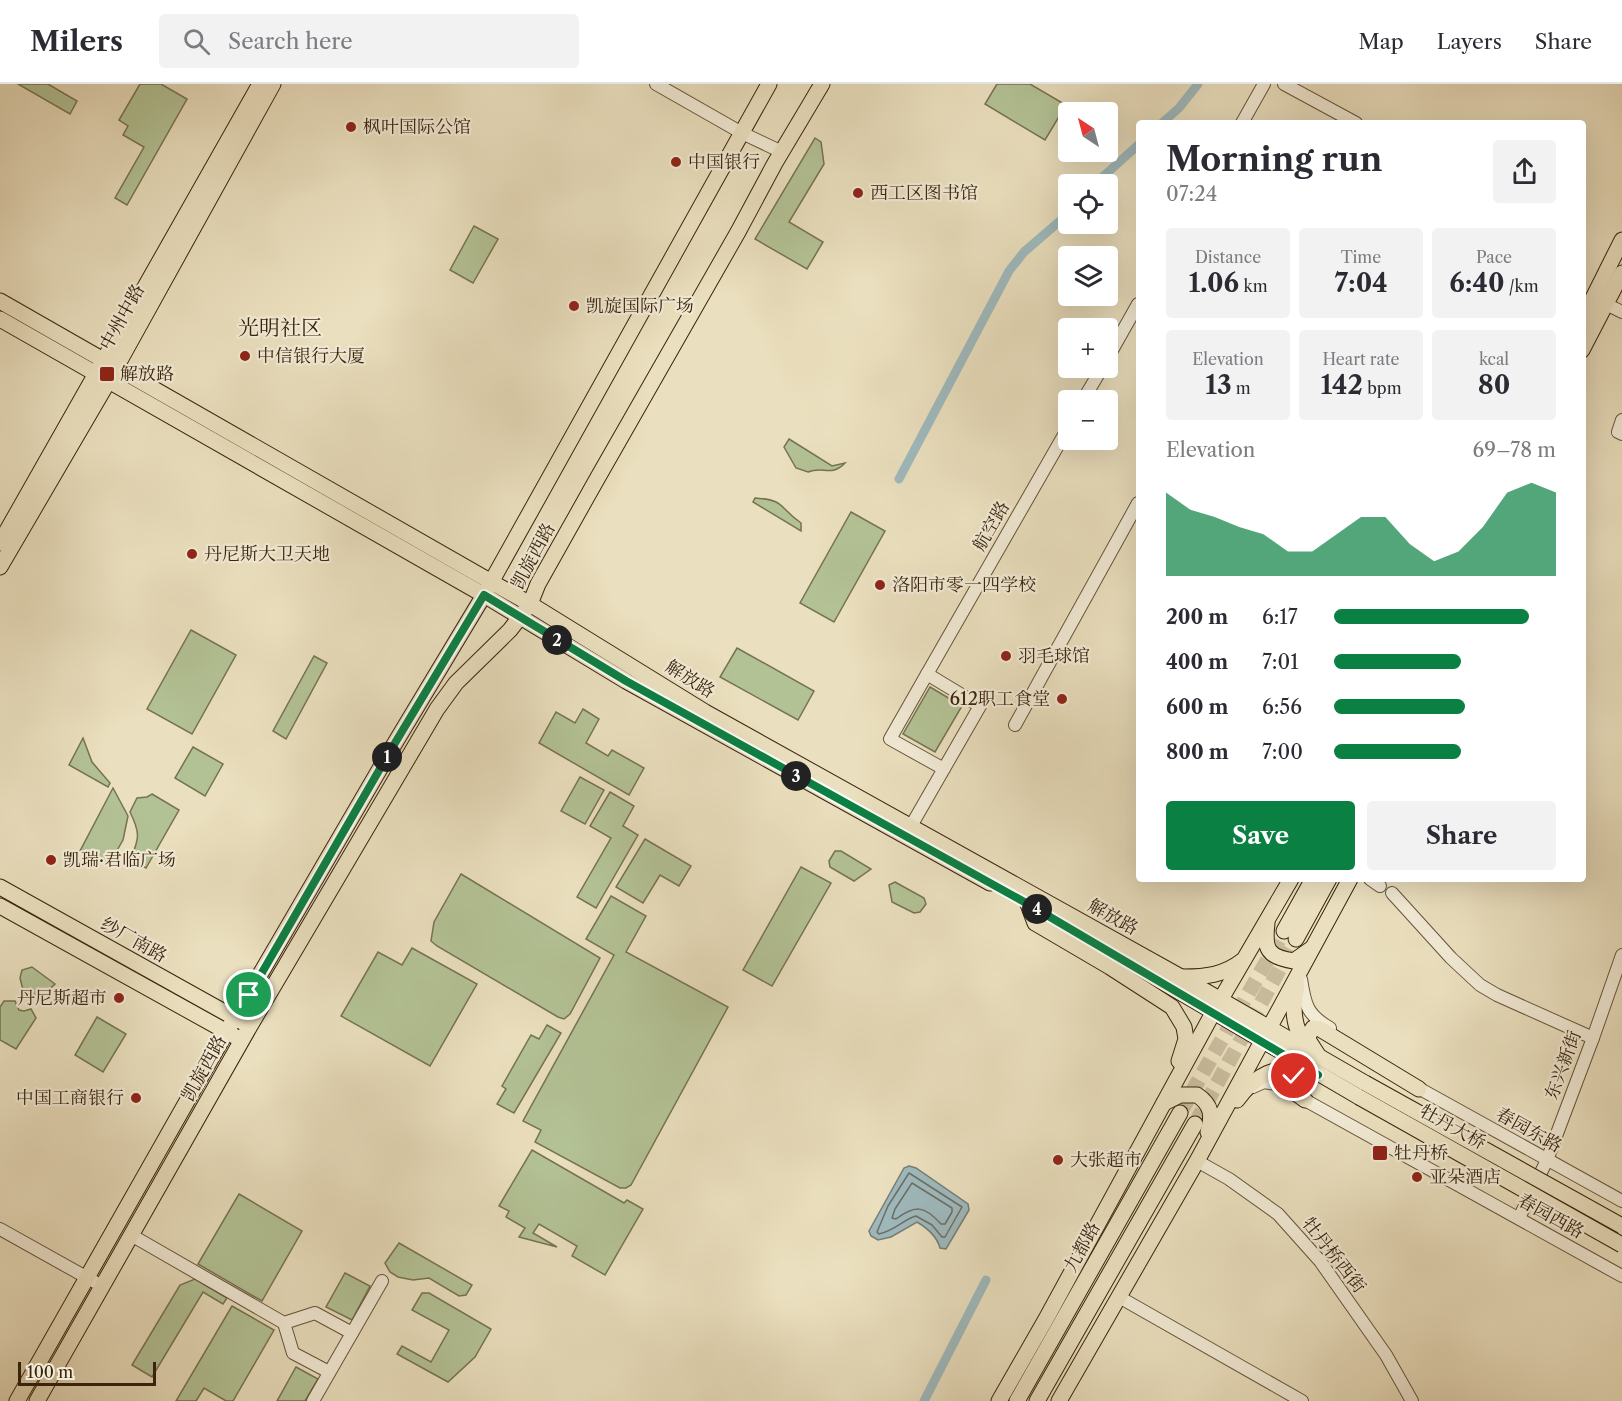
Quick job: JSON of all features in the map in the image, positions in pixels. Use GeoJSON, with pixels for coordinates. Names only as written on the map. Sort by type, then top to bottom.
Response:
{"type":"FeatureCollection","features":[{"type":"Feature","properties":{"kind":"main road","name":"中州中路"},"geometry":{"type":"LineString","coordinates":[[0,567],[167,251],[260,84]]}},
{"type":"Feature","properties":{"kind":"main road","name":"中州中路"},"geometry":{"type":"LineString","coordinates":[[0,543],[105,371],[273,84]]}},
{"type":"Feature","properties":{"kind":"main road","name":"凯旋西路"},"geometry":{"type":"LineString","coordinates":[[17,1401],[231,1025],[488,588],[769,84]]}},
{"type":"Feature","properties":{"kind":"main road","name":"凯旋西路"},"geometry":{"type":"LineString","coordinates":[[37,1401],[250,1026],[437,709],[456,683],[521,617],[530,604],[538,584],[822,84]]}},
{"type":"Feature","properties":{"kind":"main road"},"geometry":{"type":"LineString","coordinates":[[1586,312],[1622,240]]}},
{"type":"Feature","properties":{"kind":"main road"},"geometry":{"type":"LineString","coordinates":[[1586,342],[1622,273]]}},
{"type":"Feature","properties":{"kind":"main road","name":"解放路"},"geometry":{"type":"LineString","coordinates":[[0,301],[105,371]]}},
{"type":"Feature","properties":{"kind":"main road","name":"解放路"},"geometry":{"type":"LineString","coordinates":[[0,319],[105,371],[488,588],[530,604],[705,712],[1181,977],[1217,1006]]}},
{"type":"Feature","properties":{"kind":"main road","name":"解放路"},"geometry":{"type":"LineString","coordinates":[[488,588],[521,617],[678,711],[1266,1034],[1320,1057],[1362,1090]]}},
{"type":"Feature","properties":{"kind":"main road"},"geometry":{"type":"LineString","coordinates":[[999,1400],[1046,1319],[1242,961],[1289,882]]}},
{"type":"Feature","properties":{"kind":"main road"},"geometry":{"type":"LineString","coordinates":[[1312,882],[1290,935],[1327,882]]}},
{"type":"Feature","properties":{"kind":"main road"},"geometry":{"type":"LineString","coordinates":[[1059,1401],[1201,1154],[1348,882]]}},
{"type":"Feature","properties":{"kind":"main road","name":"纱厂南路"},"geometry":{"type":"LineString","coordinates":[[0,887],[231,1025],[242,1041]]}},
{"type":"Feature","properties":{"kind":"main road"},"geometry":{"type":"LineString","coordinates":[[1028,904],[1035,923],[1173,1007],[1184,1027],[1186,1039],[1171,1089]]}},
{"type":"Feature","properties":{"kind":"main road","name":"纱厂南路"},"geometry":{"type":"LineString","coordinates":[[0,906],[231,1025],[250,1026]]}},
{"type":"Feature","properties":{"kind":"main road"},"geometry":{"type":"LineString","coordinates":[[1267,920],[1265,941],[1269,951],[1278,959],[1294,961],[1313,947]]}},
{"type":"Feature","properties":{"kind":"main road"},"geometry":{"type":"LineString","coordinates":[[1181,977],[1214,975],[1233,968],[1242,961]]}},
{"type":"Feature","properties":{"kind":"main road"},"geometry":{"type":"LineString","coordinates":[[1300,974],[1294,999],[1294,1022],[1301,1040],[1320,1057]]}},
{"type":"Feature","properties":{"kind":"main road"},"geometry":{"type":"LineString","coordinates":[[1320,1057],[1309,1041],[1308,1036],[1313,1028],[1320,1029],[1419,1089]]}},
{"type":"Feature","properties":{"kind":"main road","name":"解放路"},"geometry":{"type":"LineString","coordinates":[[1266,1034],[1318,1075],[1362,1090]]}},
{"type":"Feature","properties":{"kind":"main road"},"geometry":{"type":"LineString","coordinates":[[1201,1154],[1242,1094],[1254,1081],[1270,1072],[1291,1068],[1318,1075]]}},
{"type":"Feature","properties":{"kind":"main road"},"geometry":{"type":"LineString","coordinates":[[1305,1100],[1287,1084],[1290,1079],[1302,1074],[1318,1075]]}},
{"type":"Feature","properties":{"kind":"main road","name":"牡丹大桥"},"geometry":{"type":"LineString","coordinates":[[1362,1090],[1622,1226]]}},
{"type":"Feature","properties":{"kind":"main road","name":"牡丹大桥"},"geometry":{"type":"LineString","coordinates":[[1362,1090],[1622,1245]]}},
{"type":"Feature","properties":{"kind":"main road"},"geometry":{"type":"LineString","coordinates":[[1164,1103],[1180,1095],[1188,1094],[1197,1095],[1210,1108],[1212,1116],[1201,1154]]}},
{"type":"Feature","properties":{"kind":"main road","name":"九都路"},"geometry":{"type":"LineString","coordinates":[[1017,1401],[1180,1113]]}},
{"type":"Feature","properties":{"kind":"main road","name":"九都路"},"geometry":{"type":"LineString","coordinates":[[1038,1401],[1196,1124]]}},
{"type":"Feature","properties":{"kind":"street"},"geometry":{"type":"LineString","coordinates":[[656,84],[782,153]]}},
{"type":"Feature","properties":{"kind":"street"},"geometry":{"type":"LineString","coordinates":[[668,84],[743,131]]}},
{"type":"Feature","properties":{"kind":"street"},"geometry":{"type":"LineString","coordinates":[[1244,120],[1264,84]]}},
{"type":"Feature","properties":{"kind":"street"},"geometry":{"type":"LineString","coordinates":[[1284,84],[1350,120]]}},
{"type":"Feature","properties":{"kind":"street"},"geometry":{"type":"LineString","coordinates":[[1606,304],[1622,312]]}},
{"type":"Feature","properties":{"kind":"street"},"geometry":{"type":"LineString","coordinates":[[1118,343],[1135,318]]}},
{"type":"Feature","properties":{"kind":"street"},"geometry":{"type":"LineString","coordinates":[[1622,420],[1618,432],[1622,434]]}},
{"type":"Feature","properties":{"kind":"street","name":"航空路"},"geometry":{"type":"LineString","coordinates":[[944,769],[890,739],[1058,445]]}},
{"type":"Feature","properties":{"kind":"street"},"geometry":{"type":"LineString","coordinates":[[1015,725],[1136,507]]}},
{"type":"Feature","properties":{"kind":"street"},"geometry":{"type":"LineString","coordinates":[[911,826],[981,706],[927,674]]}},
{"type":"Feature","properties":{"kind":"street"},"geometry":{"type":"LineString","coordinates":[[1392,893],[1451,958],[1480,985],[1497,995],[1593,1038]]}},
{"type":"Feature","properties":{"kind":"street","name":"东兴新街"},"geometry":{"type":"LineString","coordinates":[[1519,1218],[1547,1160],[1622,955]]}},
{"type":"Feature","properties":{"kind":"street","name":"春园东路"},"geometry":{"type":"LineString","coordinates":[[1300,974],[1308,1011],[1315,1020],[1365,1049],[1419,1089],[1622,1201]]}},
{"type":"Feature","properties":{"kind":"street","name":"春园西路"},"geometry":{"type":"LineString","coordinates":[[1242,1094],[1264,1082],[1276,1084],[1622,1276]]}},
{"type":"Feature","properties":{"kind":"street","name":"牡丹桥西街"},"geometry":{"type":"LineString","coordinates":[[1201,1154],[1229,1179],[1278,1214],[1320,1261],[1386,1355],[1412,1401]]}},
{"type":"Feature","properties":{"kind":"street"},"geometry":{"type":"LineString","coordinates":[[0,1229],[102,1286]]}},
{"type":"Feature","properties":{"kind":"street"},"geometry":{"type":"LineString","coordinates":[[131,1235],[284,1323],[293,1353],[329,1372]]}},
{"type":"Feature","properties":{"kind":"street"},"geometry":{"type":"LineString","coordinates":[[313,1401],[382,1281]]}},
{"type":"Feature","properties":{"kind":"street"},"geometry":{"type":"LineString","coordinates":[[1119,1297],[1302,1401]]}},
{"type":"Feature","properties":{"kind":"street"},"geometry":{"type":"LineString","coordinates":[[284,1323],[315,1313],[352,1333]]}},
{"type":"Feature","properties":{"kind":"green space"},"geometry":{"type":"Polygon","coordinates":[[[18,84],[48,84],[77,101],[70,114],[18,84]]]}},
{"type":"Feature","properties":{"kind":"green space"},"geometry":{"type":"Polygon","coordinates":[[[140,84],[161,84],[187,99],[127,205],[115,198],[144,147],[123,135],[128,126],[119,120],[140,84]]]}},
{"type":"Feature","properties":{"kind":"green space"},"geometry":{"type":"Polygon","coordinates":[[[997,84],[1030,84],[1061,102],[1058,102],[1058,118],[1045,140],[985,104],[997,84]]]}},
{"type":"Feature","properties":{"kind":"green space"},"geometry":{"type":"Polygon","coordinates":[[[815,138],[821,142],[824,164],[789,222],[823,242],[807,269],[755,239],[815,138]]]}},
{"type":"Feature","properties":{"kind":"green space"},"geometry":{"type":"Polygon","coordinates":[[[474,226],[498,239],[473,283],[450,270],[474,226]]]}},
{"type":"Feature","properties":{"kind":"green space"},"geometry":{"type":"Polygon","coordinates":[[[789,439],[832,466],[845,463],[832,470],[808,472],[796,468],[784,447],[789,439]]]}},
{"type":"Feature","properties":{"kind":"green space"},"geometry":{"type":"Polygon","coordinates":[[[755,498],[772,500],[781,505],[801,523],[801,531],[753,502],[755,498]]]}},
{"type":"Feature","properties":{"kind":"green space"},"geometry":{"type":"Polygon","coordinates":[[[851,512],[885,531],[834,622],[800,603],[851,512]]]}},
{"type":"Feature","properties":{"kind":"green space"},"geometry":{"type":"Polygon","coordinates":[[[191,630],[236,655],[192,734],[147,709],[191,630]]]}},
{"type":"Feature","properties":{"kind":"green space"},"geometry":{"type":"Polygon","coordinates":[[[737,648],[814,691],[798,720],[720,677],[737,648]]]}},
{"type":"Feature","properties":{"kind":"green space"},"geometry":{"type":"Polygon","coordinates":[[[314,656],[327,663],[286,739],[273,731],[314,656]]]}},
{"type":"Feature","properties":{"kind":"green space"},"geometry":{"type":"Polygon","coordinates":[[[930,687],[962,706],[935,752],[903,734],[930,687]]]}},
{"type":"Feature","properties":{"kind":"green space"},"geometry":{"type":"Polygon","coordinates":[[[583,709],[599,719],[586,743],[608,756],[612,750],[644,768],[629,795],[539,743],[556,712],[575,723],[583,709]]]}},
{"type":"Feature","properties":{"kind":"green space"},"geometry":{"type":"Polygon","coordinates":[[[83,738],[92,762],[110,783],[108,787],[69,765],[83,738]]]}},
{"type":"Feature","properties":{"kind":"green space"},"geometry":{"type":"Polygon","coordinates":[[[193,747],[223,764],[205,796],[175,778],[193,747]]]}},
{"type":"Feature","properties":{"kind":"green space"},"geometry":{"type":"Polygon","coordinates":[[[580,777],[604,790],[585,824],[561,811],[580,777]]]}},
{"type":"Feature","properties":{"kind":"green space"},"geometry":{"type":"Polygon","coordinates":[[[113,788],[128,816],[123,840],[108,866],[80,851],[113,788]]]}},
{"type":"Feature","properties":{"kind":"green space"},"geometry":{"type":"Polygon","coordinates":[[[610,792],[634,806],[623,826],[638,835],[596,908],[577,897],[611,838],[590,826],[610,792]]]}},
{"type":"Feature","properties":{"kind":"green space"},"geometry":{"type":"Polygon","coordinates":[[[152,794],[179,810],[146,868],[130,859],[138,836],[130,812],[137,798],[152,794]]]}},
{"type":"Feature","properties":{"kind":"green space"},"geometry":{"type":"Polygon","coordinates":[[[645,839],[691,866],[679,886],[660,875],[643,903],[616,887],[645,839]]]}},
{"type":"Feature","properties":{"kind":"green space"},"geometry":{"type":"Polygon","coordinates":[[[835,851],[841,851],[871,869],[854,881],[830,867],[829,861],[835,851]]]}},
{"type":"Feature","properties":{"kind":"green space"},"geometry":{"type":"Polygon","coordinates":[[[801,867],[831,883],[772,986],[743,970],[801,867]]]}},
{"type":"Feature","properties":{"kind":"green space"},"geometry":{"type":"Polygon","coordinates":[[[461,874],[600,958],[570,1014],[564,1019],[431,941],[434,922],[461,874]]]}},
{"type":"Feature","properties":{"kind":"green space"},"geometry":{"type":"Polygon","coordinates":[[[895,882],[924,898],[926,904],[920,912],[914,913],[892,902],[889,885],[895,882]]]}},
{"type":"Feature","properties":{"kind":"green space"},"geometry":{"type":"Polygon","coordinates":[[[611,896],[646,916],[626,952],[728,1007],[631,1185],[626,1188],[620,1188],[535,1142],[541,1130],[523,1121],[614,955],[586,939],[611,896]]]}},
{"type":"Feature","properties":{"kind":"green space"},"geometry":{"type":"Polygon","coordinates":[[[412,948],[477,984],[430,1066],[341,1016],[378,952],[402,965],[412,948]]]}},
{"type":"Feature","properties":{"kind":"green space"},"geometry":{"type":"Polygon","coordinates":[[[32,967],[55,984],[40,998],[27,989],[23,990],[20,978],[22,970],[32,967]]]}},
{"type":"Feature","properties":{"kind":"green space"},"geometry":{"type":"Polygon","coordinates":[[[4,1001],[15,1001],[19,1010],[31,1009],[36,1018],[16,1049],[0,1040],[0,1007],[4,1001]]]}},
{"type":"Feature","properties":{"kind":"green space"},"geometry":{"type":"Polygon","coordinates":[[[97,1017],[126,1034],[103,1072],[75,1055],[97,1017]]]}},
{"type":"Feature","properties":{"kind":"green space"},"geometry":{"type":"Polygon","coordinates":[[[547,1025],[561,1033],[514,1113],[497,1104],[506,1089],[502,1086],[531,1035],[539,1039],[547,1025]]]}},
{"type":"Feature","properties":{"kind":"green space"},"geometry":{"type":"Polygon","coordinates":[[[532,1150],[624,1203],[627,1200],[643,1209],[605,1275],[572,1256],[577,1246],[539,1224],[533,1233],[557,1247],[519,1237],[525,1228],[506,1217],[509,1211],[499,1206],[532,1150]]]}},
{"type":"Feature","properties":{"kind":"green space"},"geometry":{"type":"Polygon","coordinates":[[[239,1194],[302,1231],[262,1301],[198,1264],[239,1194]]]}},
{"type":"Feature","properties":{"kind":"green space"},"geometry":{"type":"Polygon","coordinates":[[[399,1243],[472,1285],[466,1295],[459,1296],[429,1278],[413,1280],[398,1277],[390,1272],[385,1263],[399,1243]]]}},
{"type":"Feature","properties":{"kind":"green space"},"geometry":{"type":"Polygon","coordinates":[[[345,1273],[370,1286],[352,1320],[326,1307],[345,1273]]]}},
{"type":"Feature","properties":{"kind":"green space"},"geometry":{"type":"Polygon","coordinates":[[[195,1279],[227,1298],[223,1304],[203,1292],[152,1377],[132,1365],[180,1285],[195,1279]]]}},
{"type":"Feature","properties":{"kind":"green space"},"geometry":{"type":"Polygon","coordinates":[[[422,1293],[429,1293],[491,1329],[475,1357],[448,1382],[397,1354],[402,1346],[431,1362],[449,1330],[412,1310],[422,1293]]]}},
{"type":"Feature","properties":{"kind":"green space"},"geometry":{"type":"Polygon","coordinates":[[[232,1306],[274,1330],[233,1401],[226,1401],[204,1388],[196,1401],[176,1401],[232,1306]]]}},
{"type":"Feature","properties":{"kind":"green space"},"geometry":{"type":"Polygon","coordinates":[[[296,1367],[318,1379],[305,1401],[277,1401],[296,1367]]]}},
{"type":"Feature","properties":{"kind":"water"},"geometry":{"type":"Polygon","coordinates":[[[909,1166],[916,1168],[968,1204],[969,1210],[946,1249],[940,1248],[931,1233],[917,1222],[891,1237],[878,1240],[871,1236],[869,1231],[904,1168],[909,1166]]]}},
{"type":"Feature","properties":{"kind":"waterway"},"geometry":{"type":"LineString","coordinates":[[1165,120],[1179,108],[1198,84]]}},
{"type":"Feature","properties":{"kind":"waterway"},"geometry":{"type":"LineString","coordinates":[[1106,174],[1136,147]]}},
{"type":"Feature","properties":{"kind":"waterway"},"geometry":{"type":"LineString","coordinates":[[899,479],[1009,271],[1024,252],[1058,223]]}},
{"type":"Feature","properties":{"kind":"waterway"},"geometry":{"type":"LineString","coordinates":[[924,1401],[986,1280]]}},
{"type":"Feature","properties":{"kind":"tunnel"},"geometry":{"type":"LineString","coordinates":[[1180,1113],[1284,931]]}},
{"type":"Feature","properties":{"kind":"tunnel"},"geometry":{"type":"LineString","coordinates":[[1195,1124],[1296,939]]}},
{"type":"Feature","properties":{"kind":"place","name":"枫叶国际公馆"},"geometry":{"type":"Point","coordinates":[351,127]}},
{"type":"Feature","properties":{"kind":"place","name":"中国银行"},"geometry":{"type":"Point","coordinates":[676,162]}},
{"type":"Feature","properties":{"kind":"place","name":"西工区图书馆"},"geometry":{"type":"Point","coordinates":[858,193]}},
{"type":"Feature","properties":{"kind":"place","name":"凯旋国际广场"},"geometry":{"type":"Point","coordinates":[574,306]}},
{"type":"Feature","properties":{"kind":"place","name":"中信银行大厦"},"geometry":{"type":"Point","coordinates":[245,356]}},
{"type":"Feature","properties":{"kind":"place","name":"解放路"},"geometry":{"type":"Point","coordinates":[107,374]}},
{"type":"Feature","properties":{"kind":"place","name":"丹尼斯大卫天地"},"geometry":{"type":"Point","coordinates":[192,554]}},
{"type":"Feature","properties":{"kind":"place","name":"洛阳市零一四学校"},"geometry":{"type":"Point","coordinates":[880,585]}},
{"type":"Feature","properties":{"kind":"place","name":"羽毛球馆"},"geometry":{"type":"Point","coordinates":[1006,656]}},
{"type":"Feature","properties":{"kind":"place","name":"612职工食堂"},"geometry":{"type":"Point","coordinates":[1062,699]}},
{"type":"Feature","properties":{"kind":"place","name":"凯瑞·君临广场"},"geometry":{"type":"Point","coordinates":[51,860]}},
{"type":"Feature","properties":{"kind":"place","name":"丹尼斯超市"},"geometry":{"type":"Point","coordinates":[119,998]}},
{"type":"Feature","properties":{"kind":"place","name":"中国工商银行"},"geometry":{"type":"Point","coordinates":[136,1098]}},
{"type":"Feature","properties":{"kind":"place","name":"牡丹桥"},"geometry":{"type":"Point","coordinates":[1380,1153]}},
{"type":"Feature","properties":{"kind":"place","name":"大张超市"},"geometry":{"type":"Point","coordinates":[1058,1160]}},
{"type":"Feature","properties":{"kind":"place","name":"亚朵酒店"},"geometry":{"type":"Point","coordinates":[1417,1177]}},
{"type":"Feature","properties":{"kind":"district","name":"光明社区"},"geometry":{"type":"Point","coordinates":[280,328]}},
{"type":"Feature","properties":{"kind":"route"},"geometry":{"type":"LineString","coordinates":[[249,995],[436,673],[484,595],[626,681],[1028,904],[1263,1040],[1318,1075],[1294,1076]]}}]}
